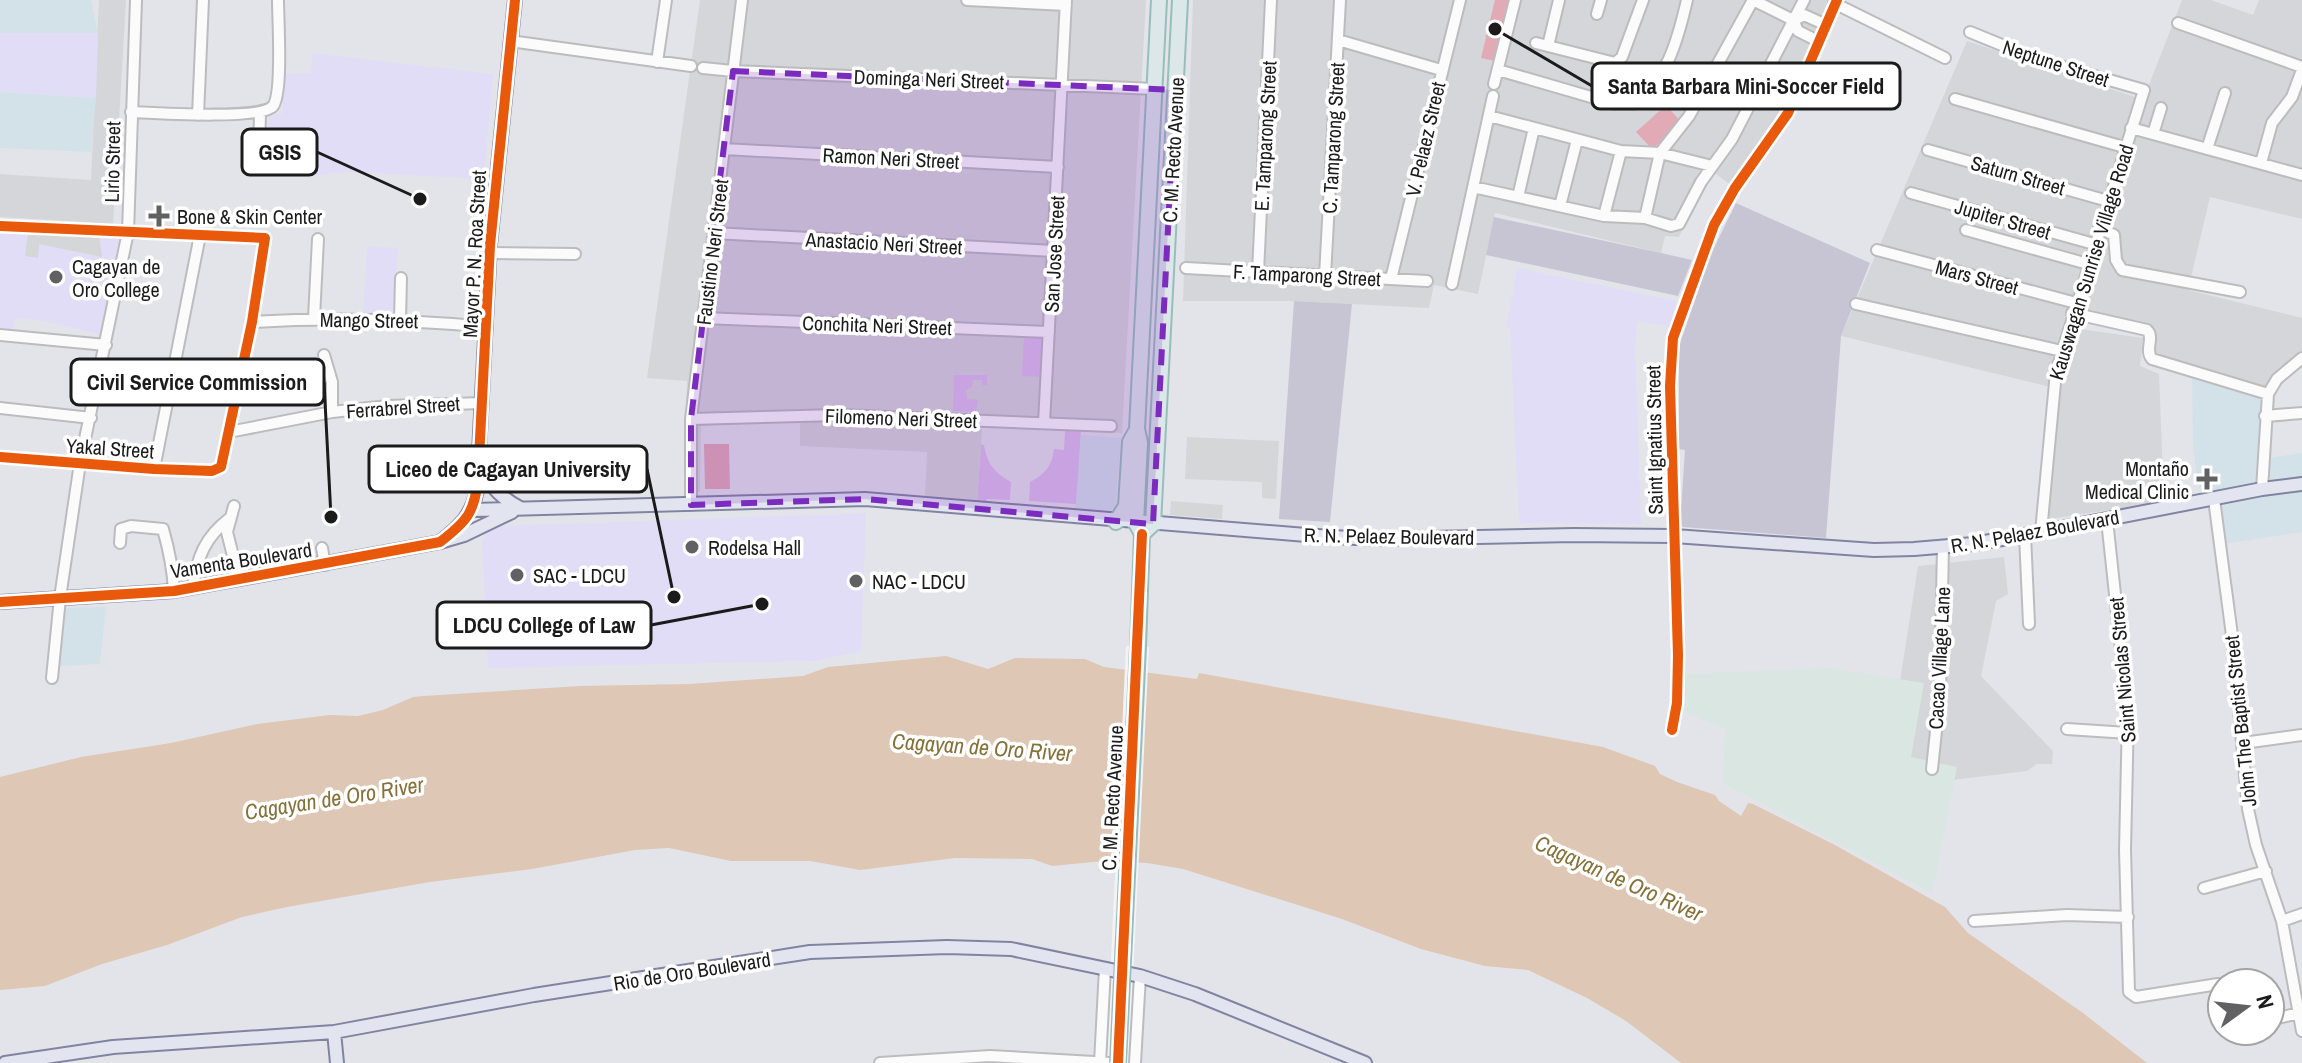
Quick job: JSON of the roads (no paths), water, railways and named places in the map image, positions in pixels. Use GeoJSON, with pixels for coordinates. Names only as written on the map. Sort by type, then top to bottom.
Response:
{"type":"FeatureCollection","features":[{"type":"Feature","properties":{"kind":"highway","name":"C. M. Recto Avenue"},"geometry":{"type":"LineString","coordinates":[[1144,527],[1137,429],[1159,0]]}},
{"type":"Feature","properties":{"kind":"highway","name":"C. M. Recto Avenue"},"geometry":{"type":"LineString","coordinates":[[1118,1063],[1144,527],[1167,266],[1180,0]]}},
{"type":"Feature","properties":{"kind":"highway"},"geometry":{"type":"LineString","coordinates":[[1155,89],[1175,90]]}},
{"type":"Feature","properties":{"kind":"highway"},"geometry":{"type":"LineString","coordinates":[[1145,265],[1167,266]]}},
{"type":"Feature","properties":{"kind":"highway"},"geometry":{"type":"LineString","coordinates":[[1116,522],[1126,506],[1130,442],[1137,429]]}},
{"type":"Feature","properties":{"kind":"main road","name":"Mayor P. N. Roa Street"},"geometry":{"type":"LineString","coordinates":[[472,510],[481,450],[490,253],[515,0]]}},
{"type":"Feature","properties":{"kind":"main road"},"geometry":{"type":"LineString","coordinates":[[481,450],[487,479],[494,491],[523,509]]}},
{"type":"Feature","properties":{"kind":"main road","name":"R. N. Pelaez Boulevard"},"geometry":{"type":"LineString","coordinates":[[472,510],[865,499],[1144,527],[1382,539],[1674,536],[1874,550],[1943,547],[2025,535],[2302,484]]}},
{"type":"Feature","properties":{"kind":"main road","name":"Vamenta Boulevard"},"geometry":{"type":"LineString","coordinates":[[0,602],[174,591],[325,565],[440,542],[523,509]]}},
{"type":"Feature","properties":{"kind":"main road"},"geometry":{"type":"LineString","coordinates":[[440,542],[462,525],[472,510]]}},
{"type":"Feature","properties":{"kind":"main road","name":"Rio de Oro Boulevard"},"geometry":{"type":"LineString","coordinates":[[5,1063],[113,1047],[334,1032],[534,995],[810,952],[982,948],[1039,954],[1140,976],[1365,1063]]}},
{"type":"Feature","properties":{"kind":"main road"},"geometry":{"type":"LineString","coordinates":[[334,1032],[337,1063]]}},
{"type":"Feature","properties":{"kind":"street","name":"Lirio Street"},"geometry":{"type":"LineString","coordinates":[[52,678],[80,463],[128,232],[136,0]]}},
{"type":"Feature","properties":{"kind":"street"},"geometry":{"type":"LineString","coordinates":[[198,115],[203,0]]}},
{"type":"Feature","properties":{"kind":"street"},"geometry":{"type":"LineString","coordinates":[[131,112],[198,115],[260,113],[271,109],[275,103],[278,61],[278,0]]}},
{"type":"Feature","properties":{"kind":"street"},"geometry":{"type":"LineString","coordinates":[[657,62],[666,0]]}},
{"type":"Feature","properties":{"kind":"street","name":"Faustino Neri Street"},"geometry":{"type":"LineString","coordinates":[[691,505],[691,419],[742,0]]}},
{"type":"Feature","properties":{"kind":"street"},"geometry":{"type":"LineString","coordinates":[[967,0],[1066,2]]}},
{"type":"Feature","properties":{"kind":"street","name":"E. Tamparong Street"},"geometry":{"type":"LineString","coordinates":[[1258,272],[1271,0]]}},
{"type":"Feature","properties":{"kind":"street","name":"C. Tamparong Street"},"geometry":{"type":"LineString","coordinates":[[1325,276],[1340,0]]}},
{"type":"Feature","properties":{"kind":"street","name":"V. Pelaez Street"},"geometry":{"type":"LineString","coordinates":[[1391,279],[1460,0]]}},
{"type":"Feature","properties":{"kind":"street"},"geometry":{"type":"LineString","coordinates":[[1494,84],[1515,0]]}},
{"type":"Feature","properties":{"kind":"street"},"geometry":{"type":"LineString","coordinates":[[1548,46],[1559,0]]}},
{"type":"Feature","properties":{"kind":"street"},"geometry":{"type":"LineString","coordinates":[[1597,14],[1601,0]]}},
{"type":"Feature","properties":{"kind":"street"},"geometry":{"type":"LineString","coordinates":[[1536,43],[1616,62],[1622,57],[1630,39],[1643,0]]}},
{"type":"Feature","properties":{"kind":"street"},"geometry":{"type":"LineString","coordinates":[[1498,70],[1615,104],[1633,104],[1658,81],[1678,36],[1687,0]]}},
{"type":"Feature","properties":{"kind":"street"},"geometry":{"type":"LineString","coordinates":[[1645,218],[1660,153],[1689,116],[1753,0],[1793,20],[1798,31],[1818,41]]}},
{"type":"Feature","properties":{"kind":"street"},"geometry":{"type":"LineString","coordinates":[[1473,187],[1604,216],[1645,218],[1671,226],[1679,224],[1712,166],[1732,139],[1804,0]]}},
{"type":"Feature","properties":{"kind":"street","name":"San Jose Street"},"geometry":{"type":"LineString","coordinates":[[1044,423],[1066,2]]}},
{"type":"Feature","properties":{"kind":"street"},"geometry":{"type":"LineString","coordinates":[[1835,2],[1945,58]]}},
{"type":"Feature","properties":{"kind":"street","name":"Saint Ignatius Street"},"geometry":{"type":"LineString","coordinates":[[1672,730],[1677,703],[1670,372],[1676,325],[1714,225],[1735,188],[1785,120],[1835,2]]}},
{"type":"Feature","properties":{"kind":"street"},"geometry":{"type":"LineString","coordinates":[[1793,20],[1804,15],[1824,24]]}},
{"type":"Feature","properties":{"kind":"street"},"geometry":{"type":"LineString","coordinates":[[2178,23],[2302,68],[2292,97],[2272,123],[2261,163]]}},
{"type":"Feature","properties":{"kind":"street","name":"Neptune Street"},"geometry":{"type":"LineString","coordinates":[[1970,32],[2036,59],[2144,90]]}},
{"type":"Feature","properties":{"kind":"street"},"geometry":{"type":"LineString","coordinates":[[1338,40],[1441,70]]}},
{"type":"Feature","properties":{"kind":"street"},"geometry":{"type":"LineString","coordinates":[[510,41],[691,66]]}},
{"type":"Feature","properties":{"kind":"street","name":"Dominga Neri Street"},"geometry":{"type":"LineString","coordinates":[[703,68],[1155,89]]}},
{"type":"Feature","properties":{"kind":"street","name":"Kauswagan Sunrise Village Road"},"geometry":{"type":"LineString","coordinates":[[2041,532],[2053,388],[2074,308],[2144,90]]}},
{"type":"Feature","properties":{"kind":"street"},"geometry":{"type":"LineString","coordinates":[[2207,149],[2225,93]]}},
{"type":"Feature","properties":{"kind":"street"},"geometry":{"type":"LineString","coordinates":[[1452,284],[1493,96]]}},
{"type":"Feature","properties":{"kind":"street"},"geometry":{"type":"LineString","coordinates":[[1955,99],[2124,147]]}},
{"type":"Feature","properties":{"kind":"street"},"geometry":{"type":"LineString","coordinates":[[2153,134],[2161,108]]}},
{"type":"Feature","properties":{"kind":"street"},"geometry":{"type":"LineString","coordinates":[[259,153],[260,113]]}},
{"type":"Feature","properties":{"kind":"street"},"geometry":{"type":"LineString","coordinates":[[1489,116],[1621,151],[1660,153],[1712,166]]}},
{"type":"Feature","properties":{"kind":"street"},"geometry":{"type":"LineString","coordinates":[[1518,197],[1534,128]]}},
{"type":"Feature","properties":{"kind":"street"},"geometry":{"type":"LineString","coordinates":[[2131,128],[2302,175]]}},
{"type":"Feature","properties":{"kind":"street"},"geometry":{"type":"LineString","coordinates":[[1560,206],[1577,140]]}},
{"type":"Feature","properties":{"kind":"street","name":"Ramon Neri Street"},"geometry":{"type":"LineString","coordinates":[[724,149],[1058,167]]}},
{"type":"Feature","properties":{"kind":"street","name":"Saturn Street"},"geometry":{"type":"LineString","coordinates":[[1928,150],[2108,201]]}},
{"type":"Feature","properties":{"kind":"street"},"geometry":{"type":"LineString","coordinates":[[1604,216],[1621,151]]}},
{"type":"Feature","properties":{"kind":"street","name":"Jupiter Street"},"geometry":{"type":"LineString","coordinates":[[1911,193],[2094,244]]}},
{"type":"Feature","properties":{"kind":"street"},"geometry":{"type":"LineString","coordinates":[[0,226],[265,238],[252,322],[229,432]]}},
{"type":"Feature","properties":{"kind":"street"},"geometry":{"type":"LineString","coordinates":[[2099,228],[2114,235],[2116,260],[2122,270],[2240,292]]}},
{"type":"Feature","properties":{"kind":"street"},"geometry":{"type":"LineString","coordinates":[[1966,230],[2088,264]]}},
{"type":"Feature","properties":{"kind":"street","name":"Anastacio Neri Street"},"geometry":{"type":"LineString","coordinates":[[714,233],[1054,251]]}},
{"type":"Feature","properties":{"kind":"street"},"geometry":{"type":"LineString","coordinates":[[154,469],[200,235]]}},
{"type":"Feature","properties":{"kind":"street"},"geometry":{"type":"LineString","coordinates":[[314,318],[318,239]]}},
{"type":"Feature","properties":{"kind":"street","name":"Mars Street"},"geometry":{"type":"LineString","coordinates":[[1877,250],[2149,331],[2149,356],[2268,394]]}},
{"type":"Feature","properties":{"kind":"street"},"geometry":{"type":"LineString","coordinates":[[490,253],[575,254]]}},
{"type":"Feature","properties":{"kind":"street","name":"F. Tamparong Street"},"geometry":{"type":"LineString","coordinates":[[1186,268],[1427,281]]}},
{"type":"Feature","properties":{"kind":"street"},"geometry":{"type":"LineString","coordinates":[[400,319],[401,278]]}},
{"type":"Feature","properties":{"kind":"street"},"geometry":{"type":"LineString","coordinates":[[1856,304],[2062,351]]}},
{"type":"Feature","properties":{"kind":"street","name":"Mango Street"},"geometry":{"type":"LineString","coordinates":[[252,322],[314,318],[400,319],[487,327]]}},
{"type":"Feature","properties":{"kind":"street","name":"Conchita Neri Street"},"geometry":{"type":"LineString","coordinates":[[704,318],[1049,332]]}},
{"type":"Feature","properties":{"kind":"street"},"geometry":{"type":"LineString","coordinates":[[0,335],[106,345]]}},
{"type":"Feature","properties":{"kind":"street"},"geometry":{"type":"LineString","coordinates":[[324,355],[332,382],[332,412]]}},
{"type":"Feature","properties":{"kind":"street"},"geometry":{"type":"LineString","coordinates":[[2262,489],[2268,394],[2277,379],[2302,358]]}},
{"type":"Feature","properties":{"kind":"street","name":"Ferrabrel Street"},"geometry":{"type":"LineString","coordinates":[[229,432],[332,412],[400,405],[483,403]]}},
{"type":"Feature","properties":{"kind":"street"},"geometry":{"type":"LineString","coordinates":[[0,408],[91,418]]}},
{"type":"Feature","properties":{"kind":"street"},"geometry":{"type":"LineString","coordinates":[[2265,416],[2302,413]]}},
{"type":"Feature","properties":{"kind":"street","name":"Filomeno Neri Street"},"geometry":{"type":"LineString","coordinates":[[691,419],[839,415],[1111,426]]}},
{"type":"Feature","properties":{"kind":"street","name":"Yakal Street"},"geometry":{"type":"LineString","coordinates":[[0,457],[154,469],[218,469],[222,465],[229,432]]}},
{"type":"Feature","properties":{"kind":"street","name":"John The Baptist Street"},"geometry":{"type":"LineString","coordinates":[[2214,499],[2232,631],[2248,809],[2298,985],[2302,1031]]}},
{"type":"Feature","properties":{"kind":"street"},"geometry":{"type":"LineString","coordinates":[[234,506],[227,532],[239,580]]}},
{"type":"Feature","properties":{"kind":"street"},"geometry":{"type":"LineString","coordinates":[[193,588],[196,564],[202,549],[217,528],[230,518]]}},
{"type":"Feature","properties":{"kind":"street","name":"Saint Nicolas Street"},"geometry":{"type":"LineString","coordinates":[[2107,520],[2128,733],[2125,850],[2128,987],[2131,995],[2136,997],[2206,986]]}},
{"type":"Feature","properties":{"kind":"street"},"geometry":{"type":"LineString","coordinates":[[120,543],[121,529],[131,526],[163,529],[166,551],[172,563],[174,591]]}},
{"type":"Feature","properties":{"kind":"street"},"geometry":{"type":"LineString","coordinates":[[2025,535],[2029,624]]}},
{"type":"Feature","properties":{"kind":"street","name":"Cacao Village Lane"},"geometry":{"type":"LineString","coordinates":[[1932,769],[1940,693],[1943,547]]}},
{"type":"Feature","properties":{"kind":"street"},"geometry":{"type":"LineString","coordinates":[[322,548],[325,565]]}},
{"type":"Feature","properties":{"kind":"street"},"geometry":{"type":"LineString","coordinates":[[2067,729],[2128,733]]}},
{"type":"Feature","properties":{"kind":"street"},"geometry":{"type":"LineString","coordinates":[[2243,743],[2302,735]]}},
{"type":"Feature","properties":{"kind":"street"},"geometry":{"type":"LineString","coordinates":[[2204,888],[2266,871]]}},
{"type":"Feature","properties":{"kind":"street"},"geometry":{"type":"LineString","coordinates":[[2282,921],[2302,914]]}},
{"type":"Feature","properties":{"kind":"street"},"geometry":{"type":"LineString","coordinates":[[1974,921],[2067,915],[2128,917]]}},
{"type":"Feature","properties":{"kind":"street"},"geometry":{"type":"LineString","coordinates":[[880,1063],[990,1056],[1104,1063],[1105,968]]}},
{"type":"Feature","properties":{"kind":"street"},"geometry":{"type":"LineString","coordinates":[[1135,1063],[1140,976]]}},
{"type":"Feature","properties":{"kind":"street"},"geometry":{"type":"LineString","coordinates":[[2286,1016],[2299,1013]]}},
{"type":"Feature","properties":{"kind":"water","name":"Cagayan de Oro River"},"geometry":{"type":"Polygon","coordinates":[[[946,656],[988,669],[1015,658],[1085,659],[1104,667],[1197,679],[1199,673],[1603,747],[1655,766],[1660,774],[1677,782],[1715,795],[1741,816],[1748,803],[1753,804],[1835,845],[1945,907],[1968,933],[2083,1013],[2147,1063],[1681,1063],[1626,1021],[1528,970],[1485,966],[1421,949],[1342,919],[1183,869],[1103,861],[1052,866],[1032,859],[955,858],[860,870],[810,861],[731,861],[669,848],[635,850],[287,907],[242,917],[45,986],[0,990],[0,777],[81,757],[171,743],[257,724],[330,715],[358,716],[383,710],[413,697],[803,676],[828,667],[946,656]]]}},
{"type":"Feature","properties":{"kind":"place","name":"Santa Barbara Mini-Soccer Field"},"geometry":{"type":"Point","coordinates":[1495,29]}},
{"type":"Feature","properties":{"kind":"place","name":"GSIS"},"geometry":{"type":"Point","coordinates":[420,199]}},
{"type":"Feature","properties":{"kind":"place","name":"Bone & Skin Center"},"geometry":{"type":"Point","coordinates":[159,216]}},
{"type":"Feature","properties":{"kind":"place","name":"Cagayan de Oro College"},"geometry":{"type":"Point","coordinates":[56,277]}},
{"type":"Feature","properties":{"kind":"place","name":"Montaño Medical Clinic"},"geometry":{"type":"Point","coordinates":[2207,479]}},
{"type":"Feature","properties":{"kind":"place","name":"Civil Service Commission"},"geometry":{"type":"Point","coordinates":[331,517]}},
{"type":"Feature","properties":{"kind":"place","name":"Rodelsa Hall"},"geometry":{"type":"Point","coordinates":[692,547]}},
{"type":"Feature","properties":{"kind":"place","name":"SAC - LDCU"},"geometry":{"type":"Point","coordinates":[517,575]}},
{"type":"Feature","properties":{"kind":"place","name":"NAC - LDCU"},"geometry":{"type":"Point","coordinates":[856,581]}},
{"type":"Feature","properties":{"kind":"place","name":"Liceo de Cagayan University"},"geometry":{"type":"Point","coordinates":[674,597]}},
{"type":"Feature","properties":{"kind":"place","name":"LDCU College of Law"},"geometry":{"type":"Point","coordinates":[762,604]}}]}
